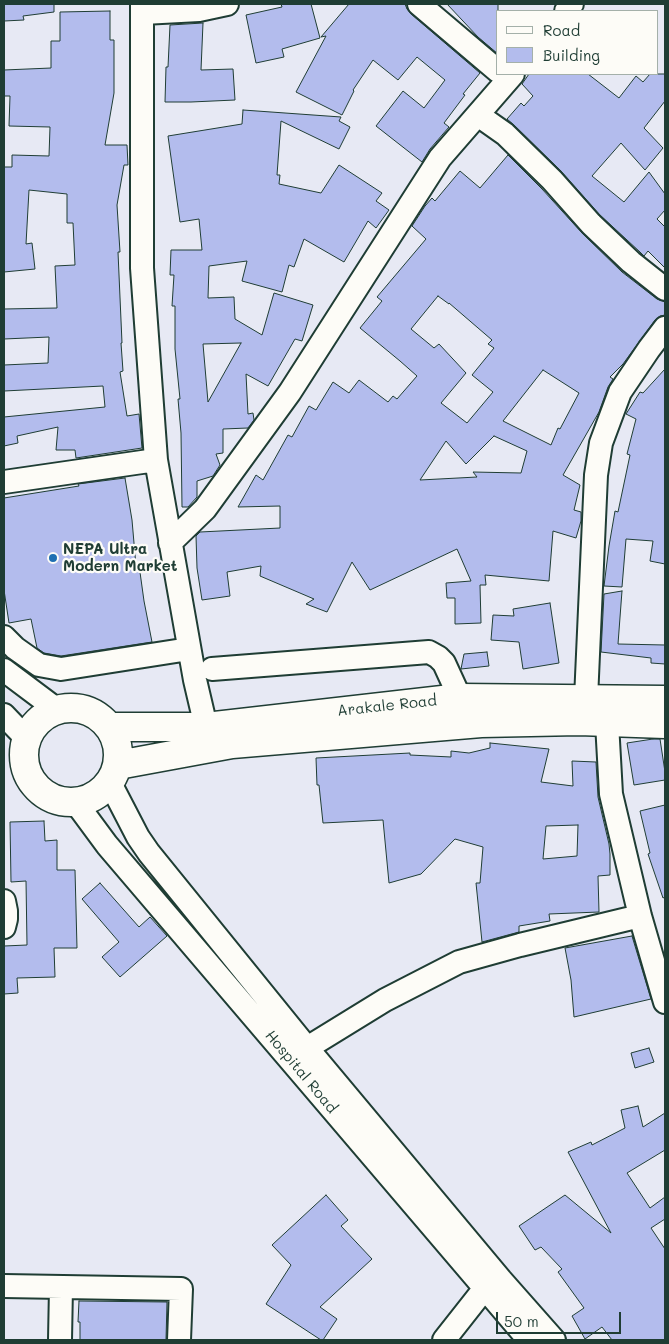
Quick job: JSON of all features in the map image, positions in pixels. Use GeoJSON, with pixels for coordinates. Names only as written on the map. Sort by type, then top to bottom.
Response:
{"type":"FeatureCollection","features":[{"type":"Feature","properties":{"kind":"main road","name":"Arakale Road"},"geometry":{"type":"LineString","coordinates":[[110,726],[206,727],[460,698],[665,700]]}},
{"type":"Feature","properties":{"kind":"main road"},"geometry":{"type":"LineString","coordinates":[[76,707],[86,710],[95,713],[110,726],[118,745],[114,774],[95,796],[76,803],[56,801],[39,791],[17,761],[39,720],[56,709],[76,707]]}},
{"type":"Feature","properties":{"kind":"main road","name":"Arakale Road"},"geometry":{"type":"LineString","coordinates":[[114,774],[232,744],[363,732],[481,723],[579,721],[665,724]]}},
{"type":"Feature","properties":{"kind":"street"},"geometry":{"type":"LineString","coordinates":[[206,727],[189,650],[156,460],[142,268],[143,8],[199,10],[227,4]]}},
{"type":"Feature","properties":{"kind":"street"},"geometry":{"type":"LineString","coordinates":[[419,4],[497,67]]}},
{"type":"Feature","properties":{"kind":"street"},"geometry":{"type":"LineString","coordinates":[[170,542],[205,509],[290,392],[440,158],[478,115],[504,75]]}},
{"type":"Feature","properties":{"kind":"street"},"geometry":{"type":"LineString","coordinates":[[478,115],[505,134],[552,180],[591,224],[631,262],[665,289]]}},
{"type":"Feature","properties":{"kind":"street"},"geometry":{"type":"LineString","coordinates":[[586,699],[596,475],[601,443],[620,392],[665,328]]}},
{"type":"Feature","properties":{"kind":"street"},"geometry":{"type":"LineString","coordinates":[[4,482],[156,460]]}},
{"type":"Feature","properties":{"kind":"street"},"geometry":{"type":"LineString","coordinates":[[4,637],[15,648],[39,664],[61,670],[189,650]]}},
{"type":"Feature","properties":{"kind":"street"},"geometry":{"type":"LineString","coordinates":[[212,669],[429,652],[444,663],[460,698]]}},
{"type":"Feature","properties":{"kind":"street"},"geometry":{"type":"LineString","coordinates":[[4,670],[56,709]]}},
{"type":"Feature","properties":{"kind":"street"},"geometry":{"type":"LineString","coordinates":[[4,715],[17,761]]}},
{"type":"Feature","properties":{"kind":"street"},"geometry":{"type":"LineString","coordinates":[[607,723],[611,794],[640,916],[665,1002]]}},
{"type":"Feature","properties":{"kind":"street","name":"Hospital Road"},"geometry":{"type":"LineString","coordinates":[[114,774],[138,837],[149,853],[307,1048],[500,1280],[554,1340]]}},
{"type":"Feature","properties":{"kind":"street","name":"Hospital Road"},"geometry":{"type":"LineString","coordinates":[[76,803],[114,852],[529,1340]]}},
{"type":"Feature","properties":{"kind":"street"},"geometry":{"type":"LineString","coordinates":[[4,901],[6,919],[4,927]]}},
{"type":"Feature","properties":{"kind":"street"},"geometry":{"type":"LineString","coordinates":[[307,1048],[385,1000],[459,962],[640,916]]}},
{"type":"Feature","properties":{"kind":"street"},"geometry":{"type":"LineString","coordinates":[[4,1286],[181,1289],[180,1340]]}},
{"type":"Feature","properties":{"kind":"street"},"geometry":{"type":"LineString","coordinates":[[60,1340],[61,1287]]}},
{"type":"Feature","properties":{"kind":"street"},"geometry":{"type":"LineString","coordinates":[[444,1340],[485,1288]]}},
{"type":"Feature","properties":{"kind":"building"},"geometry":{"type":"Polygon","coordinates":[[[4,4],[54,4],[54,12],[23,16],[24,20],[4,21],[4,4]]]}},
{"type":"Feature","properties":{"kind":"building"},"geometry":{"type":"Polygon","coordinates":[[[281,4],[311,4],[320,38],[282,49],[284,57],[256,63],[246,15],[282,7],[281,4]]]}},
{"type":"Feature","properties":{"kind":"building"},"geometry":{"type":"Polygon","coordinates":[[[349,4],[405,4],[411,14],[480,73],[463,94],[465,95],[444,123],[449,127],[430,149],[422,162],[376,126],[403,91],[424,108],[445,80],[417,57],[398,80],[373,60],[353,90],[342,115],[296,92],[326,36],[321,37],[349,4]]]}},
{"type":"Feature","properties":{"kind":"building"},"geometry":{"type":"Polygon","coordinates":[[[447,4],[498,4],[497,53],[478,37],[447,4]]]}},
{"type":"Feature","properties":{"kind":"building"},"geometry":{"type":"Polygon","coordinates":[[[110,11],[110,40],[114,40],[114,93],[105,145],[127,145],[128,165],[124,165],[117,205],[123,371],[120,372],[127,416],[139,414],[142,448],[76,458],[75,450],[56,450],[58,427],[17,436],[18,443],[4,446],[4,417],[105,407],[103,386],[4,391],[4,365],[48,363],[49,337],[4,339],[4,309],[57,308],[55,266],[75,265],[73,223],[67,223],[67,194],[29,190],[26,244],[32,243],[35,269],[4,272],[4,167],[12,167],[12,155],[49,156],[50,127],[9,126],[10,96],[4,96],[4,70],[51,68],[51,41],[60,41],[60,12],[110,11]]]}},
{"type":"Feature","properties":{"kind":"building"},"geometry":{"type":"Polygon","coordinates":[[[203,23],[201,70],[233,69],[235,100],[165,102],[170,25],[203,23]]]}},
{"type":"Feature","properties":{"kind":"building"},"geometry":{"type":"Polygon","coordinates":[[[665,74],[665,101],[644,128],[663,148],[645,170],[621,143],[592,176],[624,202],[649,172],[665,194],[665,210],[657,219],[665,227],[665,268],[648,251],[644,256],[600,215],[561,171],[507,119],[521,103],[524,106],[533,96],[522,84],[528,75],[589,75],[619,98],[636,76],[643,82],[649,75],[665,74]]]}},
{"type":"Feature","properties":{"kind":"building"},"geometry":{"type":"Polygon","coordinates":[[[243,110],[341,117],[339,121],[350,127],[339,149],[281,121],[277,175],[280,175],[279,184],[321,193],[339,165],[382,193],[376,201],[389,210],[376,228],[368,221],[344,262],[304,239],[294,267],[289,265],[282,292],[242,281],[247,261],[209,266],[208,298],[234,297],[235,319],[262,335],[274,293],[313,305],[302,341],[295,339],[268,386],[246,374],[248,414],[253,413],[254,420],[248,428],[223,429],[223,453],[216,454],[220,465],[213,476],[197,481],[197,497],[188,507],[182,507],[181,433],[178,399],[180,399],[175,349],[175,306],[172,306],[174,275],[170,275],[171,250],[202,250],[199,219],[180,222],[168,136],[242,124],[243,110]],[[241,343],[203,344],[208,402],[241,343]]]}},
{"type":"Feature","properties":{"kind":"building"},"geometry":{"type":"Polygon","coordinates":[[[508,155],[622,272],[657,299],[665,302],[665,315],[655,320],[623,364],[610,377],[613,379],[599,412],[563,475],[580,485],[574,510],[581,512],[581,521],[576,538],[553,531],[549,581],[485,575],[486,585],[480,585],[481,623],[455,624],[455,598],[447,598],[446,583],[471,581],[457,549],[370,590],[352,562],[327,612],[306,604],[314,599],[260,576],[261,566],[227,572],[230,596],[202,600],[197,568],[196,536],[200,532],[280,528],[280,506],[238,507],[256,475],[263,480],[288,435],[292,437],[309,406],[316,410],[333,382],[349,393],[359,380],[388,402],[393,396],[397,399],[417,376],[360,328],[382,301],[377,297],[426,239],[412,226],[425,206],[432,198],[435,201],[460,171],[480,188],[508,155]],[[438,296],[411,329],[434,348],[439,344],[466,373],[441,403],[467,423],[493,392],[472,375],[494,348],[488,344],[492,340],[449,303],[438,296]],[[543,370],[503,421],[551,445],[558,428],[560,429],[579,393],[543,370]],[[494,436],[466,464],[446,441],[420,480],[477,477],[473,472],[521,473],[527,451],[494,436]]]}},
{"type":"Feature","properties":{"kind":"building"},"geometry":{"type":"Polygon","coordinates":[[[665,369],[665,564],[650,561],[653,541],[626,539],[622,587],[604,586],[615,511],[618,512],[630,455],[627,454],[636,419],[626,414],[640,392],[643,393],[665,369]]]}},
{"type":"Feature","properties":{"kind":"building"},"geometry":{"type":"Polygon","coordinates":[[[125,478],[132,520],[136,566],[139,565],[152,642],[61,656],[44,653],[37,648],[31,619],[9,623],[4,590],[4,498],[79,486],[78,484],[125,478]]]}},
{"type":"Feature","properties":{"kind":"building"},"geometry":{"type":"Polygon","coordinates":[[[622,591],[618,644],[665,645],[665,664],[651,663],[651,658],[601,652],[604,594],[622,591]]]}},
{"type":"Feature","properties":{"kind":"building"},"geometry":{"type":"Polygon","coordinates":[[[550,603],[559,663],[523,669],[519,642],[491,640],[493,615],[514,616],[513,609],[550,603]]]}},
{"type":"Feature","properties":{"kind":"building"},"geometry":{"type":"Polygon","coordinates":[[[487,652],[489,666],[461,669],[464,654],[487,652]]]}},
{"type":"Feature","properties":{"kind":"building"},"geometry":{"type":"Polygon","coordinates":[[[660,739],[665,780],[634,785],[627,743],[660,739]]]}},
{"type":"Feature","properties":{"kind":"building"},"geometry":{"type":"Polygon","coordinates":[[[490,743],[549,749],[541,782],[573,786],[572,761],[596,762],[598,797],[610,854],[610,875],[598,876],[599,912],[549,914],[550,921],[519,926],[519,932],[482,942],[476,883],[480,883],[483,847],[455,839],[421,874],[389,883],[383,820],[323,823],[319,785],[317,785],[316,758],[410,753],[410,755],[451,757],[451,751],[469,753],[490,748],[490,743]],[[578,825],[546,826],[543,859],[577,856],[578,825]]]}},
{"type":"Feature","properties":{"kind":"building"},"geometry":{"type":"Polygon","coordinates":[[[665,805],[665,897],[663,898],[648,854],[650,853],[640,811],[665,805]]]}},
{"type":"Feature","properties":{"kind":"building"},"geometry":{"type":"Polygon","coordinates":[[[44,821],[45,841],[57,840],[57,870],[75,870],[77,948],[54,948],[55,977],[17,978],[18,993],[4,994],[4,946],[27,945],[26,881],[11,882],[10,822],[44,821]]]}},
{"type":"Feature","properties":{"kind":"building"},"geometry":{"type":"Polygon","coordinates":[[[100,883],[139,927],[150,917],[167,936],[120,977],[102,957],[119,942],[82,899],[100,883]]]}},
{"type":"Feature","properties":{"kind":"building"},"geometry":{"type":"Polygon","coordinates":[[[632,936],[651,999],[574,1017],[571,980],[565,948],[632,936]]]}},
{"type":"Feature","properties":{"kind":"building"},"geometry":{"type":"Polygon","coordinates":[[[649,1048],[654,1062],[635,1068],[631,1053],[649,1048]]]}},
{"type":"Feature","properties":{"kind":"building"},"geometry":{"type":"Polygon","coordinates":[[[638,1106],[643,1127],[665,1113],[665,1150],[627,1173],[650,1208],[665,1197],[665,1219],[651,1228],[665,1249],[665,1340],[612,1340],[602,1327],[585,1339],[572,1316],[584,1308],[558,1272],[562,1269],[541,1247],[535,1250],[519,1226],[565,1195],[611,1233],[568,1152],[591,1142],[592,1145],[625,1128],[621,1110],[638,1106]]]}},
{"type":"Feature","properties":{"kind":"building"},"geometry":{"type":"Polygon","coordinates":[[[326,1195],[348,1220],[341,1226],[372,1259],[320,1307],[337,1319],[323,1340],[321,1340],[266,1304],[291,1265],[272,1245],[326,1195]]]}},
{"type":"Feature","properties":{"kind":"building"},"geometry":{"type":"Polygon","coordinates":[[[79,1301],[167,1302],[166,1340],[80,1340],[80,1322],[78,1322],[79,1301]]]}},
{"type":"Feature","properties":{"kind":"place","name":"NEPA Ultra Modern Market"},"geometry":{"type":"Point","coordinates":[53,558]}}]}
